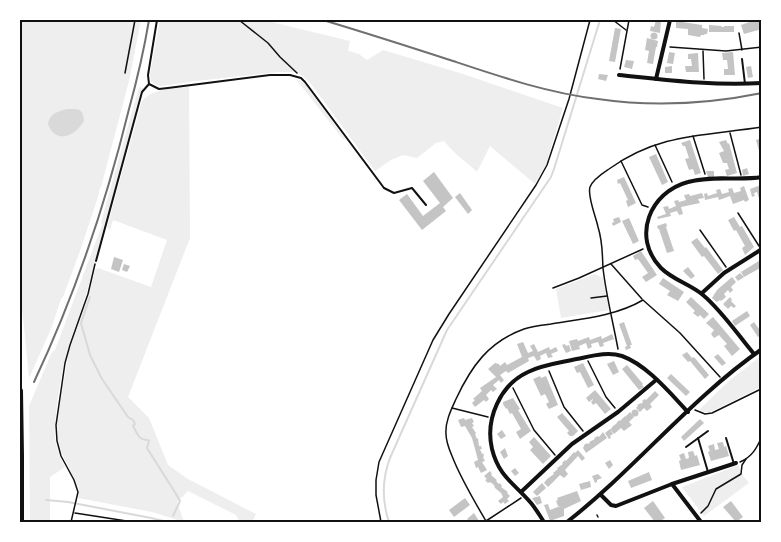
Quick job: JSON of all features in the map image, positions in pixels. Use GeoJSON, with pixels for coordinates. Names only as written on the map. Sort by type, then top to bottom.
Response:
{"type":"FeatureCollection","features":[{"type":"Feature","properties":{"kind":"highway"},"geometry":{"type":"LineString","coordinates":[[20,391],[21,522]]}},
{"type":"Feature","properties":{"kind":"street"},"geometry":{"type":"LineString","coordinates":[[656,79],[670,20]]}},
{"type":"Feature","properties":{"kind":"street"},"geometry":{"type":"LineString","coordinates":[[716,20],[736,20]]}},
{"type":"Feature","properties":{"kind":"street"},"geometry":{"type":"LineString","coordinates":[[619,75],[704,84],[762,83]]}},
{"type":"Feature","properties":{"kind":"street"},"geometry":{"type":"LineString","coordinates":[[754,354],[702,294],[670,275],[660,266],[648,246],[646,233],[652,208],[674,187],[689,181],[742,180],[762,177]]}},
{"type":"Feature","properties":{"kind":"street"},"geometry":{"type":"LineString","coordinates":[[702,294],[728,270],[761,249]]}},
{"type":"Feature","properties":{"kind":"street"},"geometry":{"type":"LineString","coordinates":[[567,522],[600,495],[723,380],[762,349]]}},
{"type":"Feature","properties":{"kind":"street"},"geometry":{"type":"LineString","coordinates":[[544,522],[532,504],[508,480],[497,464],[490,440],[492,418],[501,397],[511,385],[528,372],[546,366],[602,354],[620,355],[645,369],[687,412]]}},
{"type":"Feature","properties":{"kind":"street"},"geometry":{"type":"LineString","coordinates":[[521,492],[557,457],[618,412],[656,380]]}},
{"type":"Feature","properties":{"kind":"street"},"geometry":{"type":"LineString","coordinates":[[600,495],[611,505],[616,506],[735,463]]}},
{"type":"Feature","properties":{"kind":"street"},"geometry":{"type":"LineString","coordinates":[[672,484],[701,522]]}},
{"type":"Feature","properties":{"kind":"lane"},"geometry":{"type":"LineString","coordinates":[[96,261],[142,92],[149,84],[148,75],[157,20]]}},
{"type":"Feature","properties":{"kind":"lane"},"geometry":{"type":"LineString","coordinates":[[742,59],[745,84]]}},
{"type":"Feature","properties":{"kind":"lane"},"geometry":{"type":"LineString","coordinates":[[149,84],[159,89],[270,75],[290,75],[301,78],[384,188],[394,193],[412,188],[426,205]]}},
{"type":"Feature","properties":{"kind":"lane"},"geometry":{"type":"LineString","coordinates":[[686,447],[708,431]]}},
{"type":"Feature","properties":{"kind":"lane"},"geometry":{"type":"LineString","coordinates":[[698,438],[708,472]]}},
{"type":"Feature","properties":{"kind":"lane"},"geometry":{"type":"LineString","coordinates":[[726,438],[735,463]]}},
{"type":"Feature","properties":{"kind":"path"},"geometry":{"type":"LineString","coordinates":[[125,73],[135,20]]}},
{"type":"Feature","properties":{"kind":"path"},"geometry":{"type":"LineString","coordinates":[[239,20],[268,42],[301,78]]}},
{"type":"Feature","properties":{"kind":"path"},"geometry":{"type":"LineString","coordinates":[[381,522],[377,506],[376,480],[382,454],[433,340],[547,165],[569,99],[590,20]]}},
{"type":"Feature","properties":{"kind":"path"},"geometry":{"type":"LineString","coordinates":[[613,20],[627,31]]}},
{"type":"Feature","properties":{"kind":"path"},"geometry":{"type":"LineString","coordinates":[[619,75],[629,20]]}},
{"type":"Feature","properties":{"kind":"path"},"geometry":{"type":"LineString","coordinates":[[739,33],[742,50]]}},
{"type":"Feature","properties":{"kind":"path"},"geometry":{"type":"LineString","coordinates":[[663,46],[726,51],[762,47]]}},
{"type":"Feature","properties":{"kind":"path"},"geometry":{"type":"LineString","coordinates":[[703,50],[704,80]]}},
{"type":"Feature","properties":{"kind":"path"},"geometry":{"type":"LineString","coordinates":[[620,355],[603,268],[602,241],[589,190],[592,182],[632,154],[655,144],[693,135],[762,127]]}},
{"type":"Feature","properties":{"kind":"path"},"geometry":{"type":"LineString","coordinates":[[730,132],[742,180]]}},
{"type":"Feature","properties":{"kind":"path"},"geometry":{"type":"LineString","coordinates":[[693,135],[707,179]]}},
{"type":"Feature","properties":{"kind":"path"},"geometry":{"type":"LineString","coordinates":[[655,144],[674,187]]}},
{"type":"Feature","properties":{"kind":"path"},"geometry":{"type":"LineString","coordinates":[[621,161],[642,205],[652,208]]}},
{"type":"Feature","properties":{"kind":"path"},"geometry":{"type":"LineString","coordinates":[[738,213],[761,249]]}},
{"type":"Feature","properties":{"kind":"path"},"geometry":{"type":"LineString","coordinates":[[699,230],[728,270]]}},
{"type":"Feature","properties":{"kind":"path"},"geometry":{"type":"LineString","coordinates":[[553,288],[603,268],[648,246]]}},
{"type":"Feature","properties":{"kind":"path"},"geometry":{"type":"LineString","coordinates":[[71,522],[78,492],[61,456],[56,425],[65,363],[88,294],[96,261]]}},
{"type":"Feature","properties":{"kind":"path"},"geometry":{"type":"LineString","coordinates":[[611,264],[643,300],[680,333],[723,380]]}},
{"type":"Feature","properties":{"kind":"path"},"geometry":{"type":"LineString","coordinates":[[591,298],[608,296]]}},
{"type":"Feature","properties":{"kind":"path"},"geometry":{"type":"LineString","coordinates":[[611,313],[629,308],[643,300]]}},
{"type":"Feature","properties":{"kind":"path"},"geometry":{"type":"LineString","coordinates":[[586,357],[606,398],[618,412]]}},
{"type":"Feature","properties":{"kind":"path"},"geometry":{"type":"LineString","coordinates":[[546,366],[564,407],[586,434]]}},
{"type":"Feature","properties":{"kind":"path"},"geometry":{"type":"LineString","coordinates":[[511,385],[534,430],[557,457]]}},
{"type":"Feature","properties":{"kind":"path"},"geometry":{"type":"LineString","coordinates":[[692,408],[705,414],[712,413],[761,390]]}},
{"type":"Feature","properties":{"kind":"path"},"geometry":{"type":"LineString","coordinates":[[452,408],[492,418]]}},
{"type":"Feature","properties":{"kind":"path"},"geometry":{"type":"LineString","coordinates":[[700,514],[708,506],[717,489],[741,474],[742,465],[756,449],[762,436]]}},
{"type":"Feature","properties":{"kind":"path"},"geometry":{"type":"LineString","coordinates":[[735,463],[746,459]]}},
{"type":"Feature","properties":{"kind":"path"},"geometry":{"type":"LineString","coordinates":[[74,513],[133,522]]}},
{"type":"Feature","properties":{"kind":"shaded area"},"geometry":{"type":"Polygon","coordinates":[[[20,20],[141,20],[129,81],[99,194],[51,329],[29,378],[20,295],[20,20]]]}},
{"type":"Feature","properties":{"kind":"shaded area"},"geometry":{"type":"Polygon","coordinates":[[[160,20],[264,20],[350,41],[348,51],[359,54],[367,60],[383,50],[563,108],[546,164],[535,184],[490,146],[477,172],[444,141],[436,143],[417,158],[403,155],[375,171],[311,84],[295,72],[156,85],[151,81],[150,74],[160,20]]]}},
{"type":"Feature","properties":{"kind":"shaded area"},"geometry":{"type":"Polygon","coordinates":[[[295,78],[305,84],[346,140],[343,139],[295,78]]]}},
{"type":"Feature","properties":{"kind":"shaded area"},"geometry":{"type":"Polygon","coordinates":[[[139,87],[143,88],[61,378],[55,441],[65,467],[50,477],[50,522],[30,522],[29,406],[52,352],[55,350],[102,225],[139,87]]]}},
{"type":"Feature","properties":{"kind":"shaded area"},"geometry":{"type":"Polygon","coordinates":[[[189,87],[190,238],[128,397],[149,418],[168,465],[188,479],[256,514],[252,522],[240,522],[236,515],[188,491],[177,502],[184,522],[152,512],[78,498],[79,489],[58,440],[57,421],[69,351],[95,270],[98,268],[151,287],[167,240],[113,220],[110,230],[107,227],[142,101],[158,91],[189,87]]]}},
{"type":"Feature","properties":{"kind":"shaded area"},"geometry":{"type":"Polygon","coordinates":[[[67,109],[80,110],[84,121],[76,131],[61,136],[51,131],[48,124],[52,115],[67,109]]]}},
{"type":"Feature","properties":{"kind":"shaded area"},"geometry":{"type":"Polygon","coordinates":[[[595,274],[603,278],[609,310],[561,318],[556,289],[595,274]]]}},
{"type":"Feature","properties":{"kind":"shaded area"},"geometry":{"type":"Polygon","coordinates":[[[761,356],[761,387],[710,412],[699,410],[729,381],[761,356]]]}},
{"type":"Feature","properties":{"kind":"shaded area"},"geometry":{"type":"Polygon","coordinates":[[[739,465],[740,472],[749,483],[704,516],[682,487],[739,465]]]}},
{"type":"Feature","properties":{"kind":"building"},"geometry":{"type":"Polygon","coordinates":[[[656,20],[661,20],[660,33],[650,31],[656,20]]]}},
{"type":"Feature","properties":{"kind":"building"},"geometry":{"type":"Polygon","coordinates":[[[762,20],[762,29],[744,34],[741,25],[762,20]]]}},
{"type":"Feature","properties":{"kind":"building"},"geometry":{"type":"Polygon","coordinates":[[[676,21],[702,25],[702,28],[708,29],[707,34],[700,37],[688,35],[688,29],[676,28],[676,21]]]}},
{"type":"Feature","properties":{"kind":"building"},"geometry":{"type":"Polygon","coordinates":[[[709,25],[734,26],[734,32],[709,32],[709,25]]]}},
{"type":"Feature","properties":{"kind":"building"},"geometry":{"type":"Polygon","coordinates":[[[615,28],[621,29],[615,62],[609,61],[615,28]]]}},
{"type":"Feature","properties":{"kind":"building"},"geometry":{"type":"Polygon","coordinates":[[[654,33],[657,36],[654,39],[651,36],[654,33]]]}},
{"type":"Feature","properties":{"kind":"building"},"geometry":{"type":"Polygon","coordinates":[[[647,38],[658,41],[653,64],[647,63],[649,51],[645,50],[647,38]]]}},
{"type":"Feature","properties":{"kind":"building"},"geometry":{"type":"Polygon","coordinates":[[[669,52],[675,53],[673,64],[667,63],[669,52]]]}},
{"type":"Feature","properties":{"kind":"building"},"geometry":{"type":"Polygon","coordinates":[[[733,52],[735,75],[724,75],[724,69],[728,69],[727,60],[723,60],[722,53],[733,52]]]}},
{"type":"Feature","properties":{"kind":"building"},"geometry":{"type":"Polygon","coordinates":[[[698,53],[699,72],[686,72],[685,66],[692,66],[688,54],[698,53]]]}},
{"type":"Feature","properties":{"kind":"building"},"geometry":{"type":"Polygon","coordinates":[[[626,60],[634,61],[632,69],[624,67],[626,60]]]}},
{"type":"Feature","properties":{"kind":"building"},"geometry":{"type":"Polygon","coordinates":[[[672,66],[672,73],[665,73],[665,67],[672,66]]]}},
{"type":"Feature","properties":{"kind":"building"},"geometry":{"type":"Polygon","coordinates":[[[751,66],[753,77],[748,78],[746,67],[751,66]]]}},
{"type":"Feature","properties":{"kind":"building"},"geometry":{"type":"Polygon","coordinates":[[[599,74],[608,75],[606,81],[598,79],[599,74]]]}},
{"type":"Feature","properties":{"kind":"building"},"geometry":{"type":"Polygon","coordinates":[[[762,138],[762,158],[761,158],[756,140],[762,138]]]}},
{"type":"Feature","properties":{"kind":"building"},"geometry":{"type":"Polygon","coordinates":[[[690,140],[701,173],[695,175],[693,169],[689,170],[685,159],[689,158],[685,146],[681,143],[690,140]]]}},
{"type":"Feature","properties":{"kind":"building"},"geometry":{"type":"Polygon","coordinates":[[[726,140],[729,143],[737,173],[727,176],[725,170],[729,169],[727,163],[723,163],[719,153],[724,151],[719,142],[726,140]]]}},
{"type":"Feature","properties":{"kind":"building"},"geometry":{"type":"Polygon","coordinates":[[[656,154],[668,182],[662,185],[649,157],[656,154]]]}},
{"type":"Feature","properties":{"kind":"building"},"geometry":{"type":"Polygon","coordinates":[[[747,168],[749,174],[743,176],[742,170],[747,168]]]}},
{"type":"Feature","properties":{"kind":"building"},"geometry":{"type":"Polygon","coordinates":[[[706,171],[714,171],[714,177],[708,177],[706,171]]]}},
{"type":"Feature","properties":{"kind":"building"},"geometry":{"type":"Polygon","coordinates":[[[434,172],[453,198],[443,207],[446,211],[422,230],[399,200],[407,194],[423,216],[440,203],[423,181],[434,172]]]}},
{"type":"Feature","properties":{"kind":"building"},"geometry":{"type":"Polygon","coordinates":[[[624,177],[636,203],[628,207],[626,201],[628,200],[617,180],[624,177]]]}},
{"type":"Feature","properties":{"kind":"building"},"geometry":{"type":"Polygon","coordinates":[[[761,185],[762,198],[759,199],[757,192],[752,197],[750,189],[761,185]]]}},
{"type":"Feature","properties":{"kind":"building"},"geometry":{"type":"Polygon","coordinates":[[[744,186],[749,200],[745,202],[744,200],[733,204],[730,196],[719,200],[718,197],[705,200],[704,194],[707,193],[708,196],[717,193],[716,190],[720,189],[722,194],[729,192],[728,189],[732,188],[734,193],[741,191],[740,188],[744,186]]]}},
{"type":"Feature","properties":{"kind":"building"},"geometry":{"type":"Polygon","coordinates":[[[460,193],[472,210],[468,214],[455,197],[460,193]]]}},
{"type":"Feature","properties":{"kind":"building"},"geometry":{"type":"Polygon","coordinates":[[[702,193],[704,198],[698,199],[700,203],[681,207],[683,214],[679,215],[677,211],[670,213],[671,216],[658,219],[657,217],[666,214],[663,207],[668,206],[669,209],[676,206],[674,201],[686,200],[684,195],[702,193]]]}},
{"type":"Feature","properties":{"kind":"building"},"geometry":{"type":"Polygon","coordinates":[[[619,217],[621,222],[613,226],[613,219],[619,217]]]}},
{"type":"Feature","properties":{"kind":"building"},"geometry":{"type":"Polygon","coordinates":[[[734,217],[754,247],[745,255],[742,248],[745,246],[728,220],[734,217]]]}},
{"type":"Feature","properties":{"kind":"building"},"geometry":{"type":"Polygon","coordinates":[[[629,218],[639,241],[633,244],[622,221],[629,218]]]}},
{"type":"Feature","properties":{"kind":"building"},"geometry":{"type":"Polygon","coordinates":[[[666,223],[674,251],[667,253],[657,226],[666,223]]]}},
{"type":"Feature","properties":{"kind":"building"},"geometry":{"type":"Polygon","coordinates":[[[697,238],[723,270],[718,274],[691,242],[697,238]]]}},
{"type":"Feature","properties":{"kind":"building"},"geometry":{"type":"Polygon","coordinates":[[[641,251],[657,275],[646,282],[642,277],[648,273],[633,256],[641,251]]]}},
{"type":"Feature","properties":{"kind":"building"},"geometry":{"type":"Polygon","coordinates":[[[114,257],[123,260],[119,272],[111,269],[114,257]]]}},
{"type":"Feature","properties":{"kind":"building"},"geometry":{"type":"Polygon","coordinates":[[[762,259],[762,267],[744,277],[741,272],[762,259]]]}},
{"type":"Feature","properties":{"kind":"building"},"geometry":{"type":"Polygon","coordinates":[[[124,264],[130,266],[127,272],[122,270],[124,264]]]}},
{"type":"Feature","properties":{"kind":"building"},"geometry":{"type":"Polygon","coordinates":[[[688,267],[695,276],[691,279],[683,271],[688,267]]]}},
{"type":"Feature","properties":{"kind":"building"},"geometry":{"type":"Polygon","coordinates":[[[740,273],[744,277],[738,281],[735,277],[740,273]]]}},
{"type":"Feature","properties":{"kind":"building"},"geometry":{"type":"Polygon","coordinates":[[[732,277],[736,282],[731,287],[733,290],[730,293],[728,290],[724,294],[726,297],[717,302],[712,298],[717,290],[732,277]]]}},
{"type":"Feature","properties":{"kind":"building"},"geometry":{"type":"Polygon","coordinates":[[[663,278],[684,292],[678,301],[667,295],[670,291],[659,284],[663,278]]]}},
{"type":"Feature","properties":{"kind":"building"},"geometry":{"type":"Polygon","coordinates":[[[691,297],[709,314],[704,319],[693,313],[695,311],[686,302],[691,297]]]}},
{"type":"Feature","properties":{"kind":"building"},"geometry":{"type":"Polygon","coordinates":[[[730,297],[736,306],[728,309],[723,304],[730,297]]]}},
{"type":"Feature","properties":{"kind":"building"},"geometry":{"type":"Polygon","coordinates":[[[747,311],[750,316],[735,326],[732,321],[747,311]]]}},
{"type":"Feature","properties":{"kind":"building"},"geometry":{"type":"Polygon","coordinates":[[[713,317],[740,349],[732,356],[724,346],[727,344],[719,335],[714,338],[711,334],[714,330],[706,323],[713,317]]]}},
{"type":"Feature","properties":{"kind":"building"},"geometry":{"type":"Polygon","coordinates":[[[624,322],[632,345],[626,350],[627,346],[619,324],[624,322]]]}},
{"type":"Feature","properties":{"kind":"building"},"geometry":{"type":"Polygon","coordinates":[[[754,322],[762,333],[758,337],[750,325],[754,322]]]}},
{"type":"Feature","properties":{"kind":"building"},"geometry":{"type":"Polygon","coordinates":[[[612,334],[614,339],[603,343],[604,346],[600,347],[598,342],[591,344],[592,347],[588,349],[586,343],[579,346],[580,349],[572,351],[569,341],[589,337],[590,340],[601,336],[602,339],[612,334]]]}},
{"type":"Feature","properties":{"kind":"building"},"geometry":{"type":"Polygon","coordinates":[[[523,342],[528,353],[533,351],[530,346],[534,344],[538,352],[549,347],[550,350],[556,347],[558,351],[551,354],[553,357],[548,358],[546,353],[537,361],[534,356],[528,358],[529,361],[500,375],[504,380],[501,383],[499,380],[493,385],[497,389],[493,392],[491,390],[486,395],[489,399],[486,402],[484,400],[475,407],[472,403],[475,400],[473,399],[482,391],[480,388],[496,377],[488,369],[495,363],[500,366],[505,362],[507,365],[522,357],[517,344],[523,342]]]}},
{"type":"Feature","properties":{"kind":"building"},"geometry":{"type":"Polygon","coordinates":[[[562,345],[569,345],[571,351],[566,353],[562,345]]]}},
{"type":"Feature","properties":{"kind":"building"},"geometry":{"type":"Polygon","coordinates":[[[687,352],[709,375],[705,379],[682,355],[687,352]]]}},
{"type":"Feature","properties":{"kind":"building"},"geometry":{"type":"Polygon","coordinates":[[[718,354],[726,363],[722,366],[714,357],[718,354]]]}},
{"type":"Feature","properties":{"kind":"building"},"geometry":{"type":"Polygon","coordinates":[[[614,361],[619,372],[613,375],[607,364],[614,361]]]}},
{"type":"Feature","properties":{"kind":"building"},"geometry":{"type":"Polygon","coordinates":[[[583,363],[594,385],[588,388],[580,372],[577,373],[574,367],[583,363]]]}},
{"type":"Feature","properties":{"kind":"building"},"geometry":{"type":"Polygon","coordinates":[[[627,365],[644,387],[639,390],[622,369],[627,365]]]}},
{"type":"Feature","properties":{"kind":"building"},"geometry":{"type":"Polygon","coordinates":[[[671,374],[690,392],[686,396],[667,378],[671,374]]]}},
{"type":"Feature","properties":{"kind":"building"},"geometry":{"type":"Polygon","coordinates":[[[540,376],[541,378],[546,376],[558,405],[549,409],[546,404],[549,402],[545,394],[541,396],[533,379],[540,376]]]}},
{"type":"Feature","properties":{"kind":"building"},"geometry":{"type":"Polygon","coordinates":[[[595,390],[611,409],[605,414],[596,403],[593,405],[591,402],[593,399],[589,402],[586,398],[595,390]]]}},
{"type":"Feature","properties":{"kind":"building"},"geometry":{"type":"Polygon","coordinates":[[[655,391],[659,395],[650,404],[652,407],[647,411],[644,408],[640,412],[636,408],[637,405],[655,391]]]}},
{"type":"Feature","properties":{"kind":"building"},"geometry":{"type":"Polygon","coordinates":[[[513,398],[531,431],[520,439],[516,432],[521,429],[512,413],[510,414],[503,404],[513,398]]]}},
{"type":"Feature","properties":{"kind":"building"},"geometry":{"type":"Polygon","coordinates":[[[635,410],[638,413],[635,416],[632,413],[635,410]]]}},
{"type":"Feature","properties":{"kind":"building"},"geometry":{"type":"Polygon","coordinates":[[[630,412],[634,417],[629,422],[632,425],[624,431],[621,428],[614,434],[610,429],[630,412]]]}},
{"type":"Feature","properties":{"kind":"building"},"geometry":{"type":"Polygon","coordinates":[[[562,413],[578,431],[573,436],[567,433],[569,431],[557,417],[562,413]]]}},
{"type":"Feature","properties":{"kind":"building"},"geometry":{"type":"Polygon","coordinates":[[[464,418],[465,420],[472,418],[474,422],[472,427],[478,438],[479,446],[481,446],[485,461],[482,462],[487,470],[481,473],[474,462],[478,460],[472,438],[465,426],[461,427],[458,420],[464,418]]]}},
{"type":"Feature","properties":{"kind":"building"},"geometry":{"type":"Polygon","coordinates":[[[700,419],[704,423],[684,441],[681,437],[700,419]]]}},
{"type":"Feature","properties":{"kind":"building"},"geometry":{"type":"Polygon","coordinates":[[[610,429],[613,434],[609,439],[605,433],[610,429]]]}},
{"type":"Feature","properties":{"kind":"building"},"geometry":{"type":"Polygon","coordinates":[[[502,430],[506,436],[501,439],[497,434],[502,430]]]}},
{"type":"Feature","properties":{"kind":"building"},"geometry":{"type":"Polygon","coordinates":[[[603,432],[607,438],[586,453],[584,445],[599,437],[603,432]]]}},
{"type":"Feature","properties":{"kind":"building"},"geometry":{"type":"Polygon","coordinates":[[[534,437],[551,456],[543,464],[530,450],[533,447],[529,442],[534,437]]]}},
{"type":"Feature","properties":{"kind":"building"},"geometry":{"type":"Polygon","coordinates":[[[723,442],[729,456],[711,461],[708,446],[714,444],[715,450],[719,449],[717,443],[723,442]]]}},
{"type":"Feature","properties":{"kind":"building"},"geometry":{"type":"Polygon","coordinates":[[[505,448],[508,456],[504,459],[500,452],[505,448]]]}},
{"type":"Feature","properties":{"kind":"building"},"geometry":{"type":"Polygon","coordinates":[[[578,450],[585,458],[582,461],[578,456],[565,470],[568,474],[564,478],[560,475],[548,487],[544,483],[547,479],[578,450]]]}},
{"type":"Feature","properties":{"kind":"building"},"geometry":{"type":"Polygon","coordinates":[[[693,451],[700,465],[681,470],[679,455],[684,453],[686,459],[689,458],[688,452],[693,451]]]}},
{"type":"Feature","properties":{"kind":"building"},"geometry":{"type":"Polygon","coordinates":[[[610,460],[613,465],[609,469],[605,463],[610,460]]]}},
{"type":"Feature","properties":{"kind":"building"},"geometry":{"type":"Polygon","coordinates":[[[515,468],[519,473],[515,476],[511,471],[515,468]]]}},
{"type":"Feature","properties":{"kind":"building"},"geometry":{"type":"Polygon","coordinates":[[[490,471],[510,496],[507,499],[509,501],[505,504],[498,501],[503,497],[501,493],[485,480],[487,479],[484,476],[490,471]]]}},
{"type":"Feature","properties":{"kind":"building"},"geometry":{"type":"Polygon","coordinates":[[[649,472],[652,480],[631,488],[628,481],[649,472]]]}},
{"type":"Feature","properties":{"kind":"building"},"geometry":{"type":"Polygon","coordinates":[[[598,474],[602,478],[595,483],[592,476],[598,474]]]}},
{"type":"Feature","properties":{"kind":"building"},"geometry":{"type":"Polygon","coordinates":[[[590,481],[591,487],[581,490],[579,484],[590,481]]]}},
{"type":"Feature","properties":{"kind":"building"},"geometry":{"type":"Polygon","coordinates":[[[542,483],[546,488],[537,496],[533,492],[542,483]]]}},
{"type":"Feature","properties":{"kind":"building"},"geometry":{"type":"Polygon","coordinates":[[[577,491],[581,501],[564,509],[564,516],[550,521],[544,505],[548,504],[550,510],[560,506],[556,501],[557,498],[577,491]]]}},
{"type":"Feature","properties":{"kind":"building"},"geometry":{"type":"Polygon","coordinates":[[[540,496],[542,503],[537,505],[532,498],[540,496]]]}},
{"type":"Feature","properties":{"kind":"building"},"geometry":{"type":"Polygon","coordinates":[[[465,498],[470,505],[454,517],[449,510],[465,498]]]}},
{"type":"Feature","properties":{"kind":"building"},"geometry":{"type":"Polygon","coordinates":[[[653,501],[665,518],[659,522],[655,522],[644,508],[653,501]]]}},
{"type":"Feature","properties":{"kind":"building"},"geometry":{"type":"Polygon","coordinates":[[[731,501],[743,517],[736,522],[723,507],[731,501]]]}},
{"type":"Feature","properties":{"kind":"building"},"geometry":{"type":"Polygon","coordinates":[[[474,513],[479,521],[470,522],[467,519],[474,513]]]}},
{"type":"Feature","properties":{"kind":"waterway"},"geometry":{"type":"LineString","coordinates":[[389,522],[384,490],[385,474],[390,458],[447,330],[551,177],[600,20]]}},
{"type":"Feature","properties":{"kind":"waterway"},"geometry":{"type":"LineString","coordinates":[[90,297],[81,323],[90,355],[102,379],[128,417],[133,420],[135,424],[133,426],[139,436],[149,441],[147,448],[180,501],[173,516]]}},
{"type":"Feature","properties":{"kind":"waterway"},"geometry":{"type":"LineString","coordinates":[[46,500],[68,502],[168,522]]}},
{"type":"Feature","properties":{"kind":"railway"},"geometry":{"type":"LineString","coordinates":[[34,382],[63,316],[100,214],[135,87],[149,20]]}},
{"type":"Feature","properties":{"kind":"railway"},"geometry":{"type":"LineString","coordinates":[[323,20],[543,89],[579,96],[660,104],[721,100],[762,93]]}}]}
